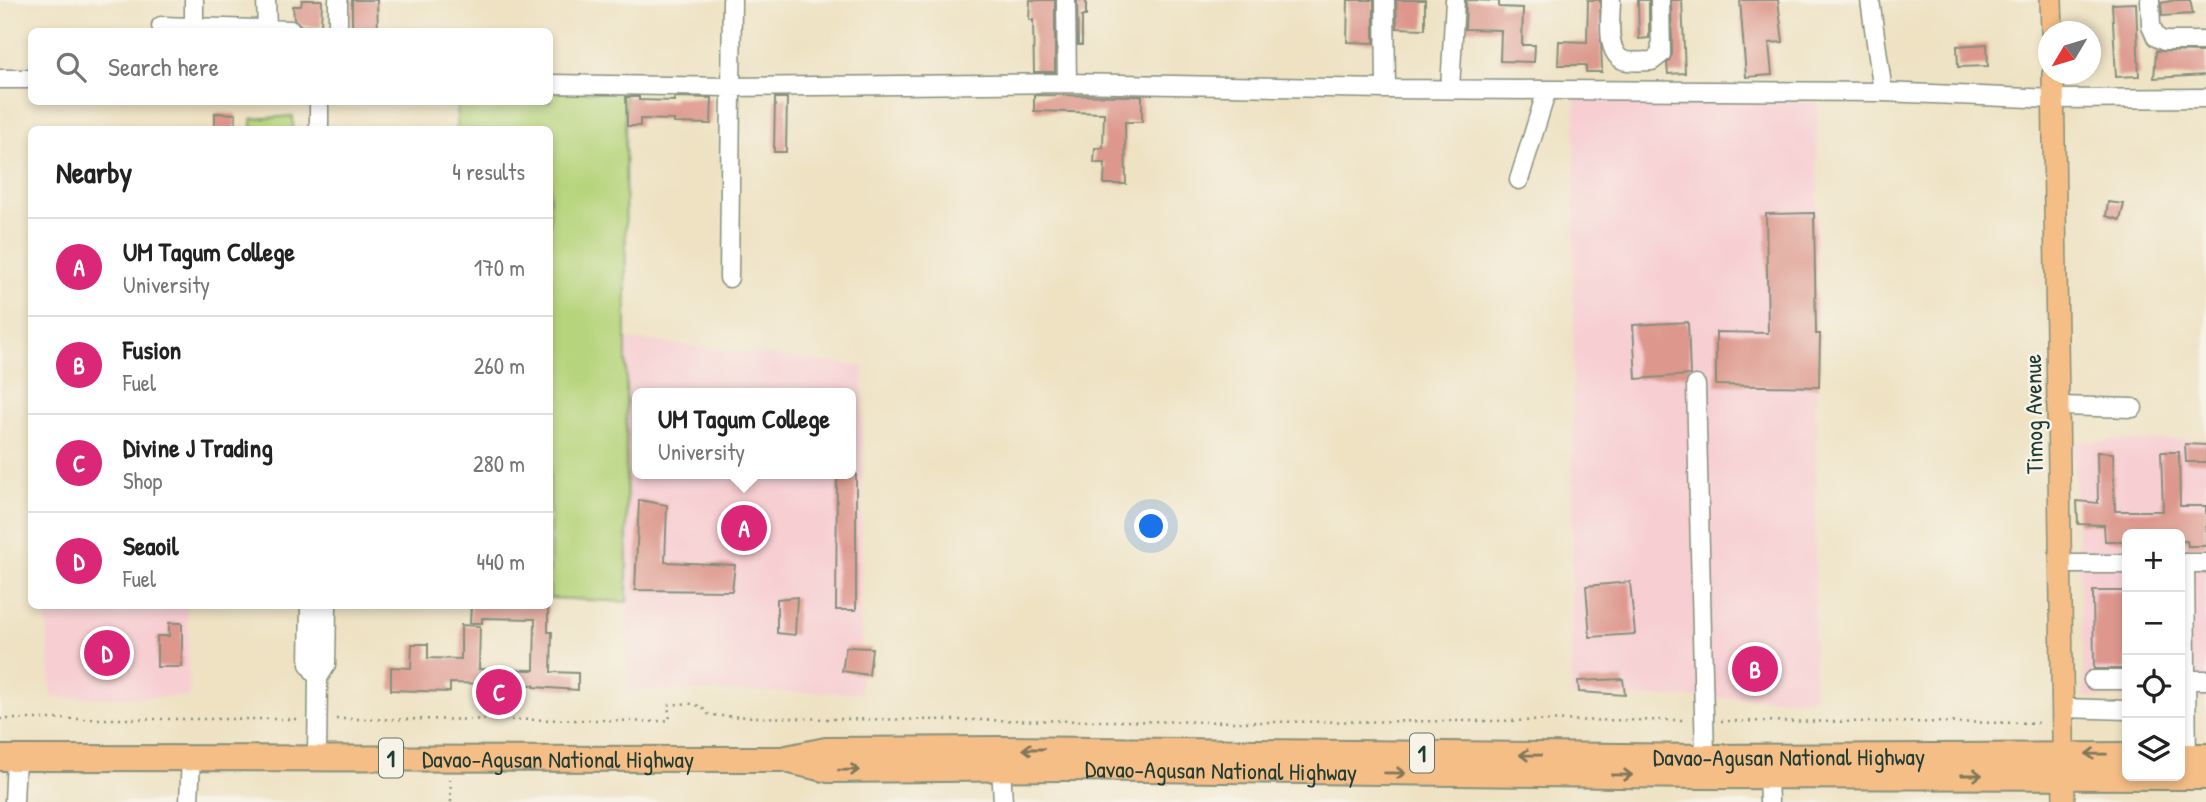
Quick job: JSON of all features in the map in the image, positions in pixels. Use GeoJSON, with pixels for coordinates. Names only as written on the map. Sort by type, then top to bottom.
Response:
{"type":"FeatureCollection","features":[{"type":"Feature","properties":{"kind":"highway","name":"Davao-Agusan National Highway"},"geometry":{"type":"LineString","coordinates":[[8,758],[782,759],[826,750],[1066,758],[1293,772],[2193,764]]}},
{"type":"Feature","properties":{"kind":"highway","name":"Davao-Agusan National Highway"},"geometry":{"type":"LineString","coordinates":[[2064,764],[2122,756]]}},
{"type":"Feature","properties":{"kind":"highway","name":"Davao-Agusan National Highway"},"geometry":{"type":"LineString","coordinates":[[782,759],[829,770],[1001,767],[1066,758],[1705,757],[1768,766]]}},
{"type":"Feature","properties":{"kind":"main road"},"geometry":{"type":"LineString","coordinates":[[2051,0],[2052,21]]}},
{"type":"Feature","properties":{"kind":"main road","name":"Timog Avenue"},"geometry":{"type":"LineString","coordinates":[[2053,84],[2064,802]]}},
{"type":"Feature","properties":{"kind":"street"},"geometry":{"type":"LineString","coordinates":[[194,0],[194,27]]}},
{"type":"Feature","properties":{"kind":"street"},"geometry":{"type":"LineString","coordinates":[[266,0],[267,28]]}},
{"type":"Feature","properties":{"kind":"street"},"geometry":{"type":"LineString","coordinates":[[338,0],[338,28]]}},
{"type":"Feature","properties":{"kind":"street"},"geometry":{"type":"LineString","coordinates":[[729,278],[732,0]]}},
{"type":"Feature","properties":{"kind":"street"},"geometry":{"type":"LineString","coordinates":[[1066,0],[1067,83]]}},
{"type":"Feature","properties":{"kind":"street"},"geometry":{"type":"LineString","coordinates":[[1385,0],[1386,89]]}},
{"type":"Feature","properties":{"kind":"street"},"geometry":{"type":"LineString","coordinates":[[1450,89],[1455,0]]}},
{"type":"Feature","properties":{"kind":"street"},"geometry":{"type":"LineString","coordinates":[[1611,0],[1613,44],[1623,60],[1634,61],[1652,61],[1661,54],[1660,0]]}},
{"type":"Feature","properties":{"kind":"street"},"geometry":{"type":"LineString","coordinates":[[1870,0],[1883,92]]}},
{"type":"Feature","properties":{"kind":"street"},"geometry":{"type":"LineString","coordinates":[[2150,0],[2151,26],[2156,37],[2164,41],[2206,41]]}},
{"type":"Feature","properties":{"kind":"street"},"geometry":{"type":"LineString","coordinates":[[161,26],[230,28]]}},
{"type":"Feature","properties":{"kind":"street"},"geometry":{"type":"LineString","coordinates":[[1634,61],[1634,90]]}},
{"type":"Feature","properties":{"kind":"street"},"geometry":{"type":"LineString","coordinates":[[0,79],[28,79]]}},
{"type":"Feature","properties":{"kind":"street"},"geometry":{"type":"LineString","coordinates":[[553,84],[729,87],[1067,83],[1386,89],[1883,92],[2054,99],[2206,98]]}},
{"type":"Feature","properties":{"kind":"street"},"geometry":{"type":"LineString","coordinates":[[1519,180],[1547,90]]}},
{"type":"Feature","properties":{"kind":"street"},"geometry":{"type":"LineString","coordinates":[[319,105],[319,126]]}},
{"type":"Feature","properties":{"kind":"street"},"geometry":{"type":"LineString","coordinates":[[1696,385],[1705,757]]}},
{"type":"Feature","properties":{"kind":"street"},"geometry":{"type":"LineString","coordinates":[[2059,406],[2133,408]]}},
{"type":"Feature","properties":{"kind":"street"},"geometry":{"type":"LineString","coordinates":[[2185,563],[2206,563]]}},
{"type":"Feature","properties":{"kind":"street"},"geometry":{"type":"LineString","coordinates":[[2062,564],[2122,564]]}},
{"type":"Feature","properties":{"kind":"street"},"geometry":{"type":"LineString","coordinates":[[2182,592],[2183,655]]}},
{"type":"Feature","properties":{"kind":"street"},"geometry":{"type":"LineString","coordinates":[[317,757],[318,678],[326,664],[318,612]]}},
{"type":"Feature","properties":{"kind":"street"},"geometry":{"type":"LineString","coordinates":[[2093,680],[2122,680]]}},
{"type":"Feature","properties":{"kind":"street"},"geometry":{"type":"LineString","coordinates":[[2185,680],[2206,680]]}},
{"type":"Feature","properties":{"kind":"street"},"geometry":{"type":"LineString","coordinates":[[2064,716],[2122,710]]}},
{"type":"Feature","properties":{"kind":"street"},"geometry":{"type":"LineString","coordinates":[[2184,718],[2193,764]]}},
{"type":"Feature","properties":{"kind":"street"},"geometry":{"type":"LineString","coordinates":[[189,802],[191,757]]}},
{"type":"Feature","properties":{"kind":"street"},"geometry":{"type":"LineString","coordinates":[[8,758],[14,802]]}},
{"type":"Feature","properties":{"kind":"street"},"geometry":{"type":"LineString","coordinates":[[1768,766],[1769,802]]}},
{"type":"Feature","properties":{"kind":"street"},"geometry":{"type":"LineString","coordinates":[[1001,767],[1003,802]]}},
{"type":"Feature","properties":{"kind":"path"},"geometry":{"type":"LineString","coordinates":[[0,719],[608,720],[648,723],[670,719],[668,705],[690,703],[719,716],[832,719],[1249,722],[2064,716]]}},
{"type":"Feature","properties":{"kind":"shaded area"},"geometry":{"type":"Polygon","coordinates":[[[1575,99],[1818,102],[1814,699],[1571,696],[1575,99]]]}},
{"type":"Feature","properties":{"kind":"shaded area"},"geometry":{"type":"Polygon","coordinates":[[[621,338],[863,366],[861,693],[629,690],[621,338]]]}},
{"type":"Feature","properties":{"kind":"shaded area"},"geometry":{"type":"Polygon","coordinates":[[[2206,439],[2206,700],[2185,699],[2185,529],[2122,529],[2122,698],[2085,698],[2073,442],[2206,439]]]}},
{"type":"Feature","properties":{"kind":"shaded area"},"geometry":{"type":"Polygon","coordinates":[[[46,609],[187,609],[190,697],[51,698],[46,609]]]}},
{"type":"Feature","properties":{"kind":"green space"},"geometry":{"type":"Polygon","coordinates":[[[553,92],[625,92],[627,602],[553,598],[553,126],[456,126],[458,105],[553,105],[553,92]]]}},
{"type":"Feature","properties":{"kind":"green space"},"geometry":{"type":"Polygon","coordinates":[[[293,116],[293,126],[252,126],[252,119],[293,116]]]}},
{"type":"Feature","properties":{"kind":"building"},"geometry":{"type":"Polygon","coordinates":[[[302,0],[322,0],[321,27],[301,26],[294,19],[293,6],[301,6],[302,0]]]}},
{"type":"Feature","properties":{"kind":"building"},"geometry":{"type":"Polygon","coordinates":[[[352,0],[377,0],[378,28],[352,28],[352,0]]]}},
{"type":"Feature","properties":{"kind":"building"},"geometry":{"type":"Polygon","coordinates":[[[1030,0],[1055,0],[1055,72],[1034,72],[1033,20],[1029,20],[1030,0]]]}},
{"type":"Feature","properties":{"kind":"building"},"geometry":{"type":"Polygon","coordinates":[[[1077,0],[1086,0],[1086,16],[1082,16],[1082,45],[1078,45],[1077,0]]]}},
{"type":"Feature","properties":{"kind":"building"},"geometry":{"type":"Polygon","coordinates":[[[1348,0],[1374,0],[1374,43],[1347,42],[1348,0]]]}},
{"type":"Feature","properties":{"kind":"building"},"geometry":{"type":"Polygon","coordinates":[[[1396,0],[1425,0],[1425,29],[1397,28],[1396,0]]]}},
{"type":"Feature","properties":{"kind":"building"},"geometry":{"type":"Polygon","coordinates":[[[1466,0],[1499,1],[1499,7],[1523,8],[1522,45],[1535,45],[1534,62],[1500,61],[1501,30],[1465,29],[1466,0]]]}},
{"type":"Feature","properties":{"kind":"building"},"geometry":{"type":"Polygon","coordinates":[[[1588,0],[1600,0],[1602,72],[1586,72],[1586,65],[1558,65],[1559,41],[1587,42],[1588,0]]]}},
{"type":"Feature","properties":{"kind":"building"},"geometry":{"type":"Polygon","coordinates":[[[1638,0],[1649,0],[1649,38],[1639,39],[1638,0]]]}},
{"type":"Feature","properties":{"kind":"building"},"geometry":{"type":"Polygon","coordinates":[[[1671,0],[1682,0],[1685,73],[1668,74],[1667,64],[1672,54],[1671,0]]]}},
{"type":"Feature","properties":{"kind":"building"},"geometry":{"type":"Polygon","coordinates":[[[1740,0],[1778,0],[1783,42],[1769,43],[1772,75],[1746,77],[1740,0]]]}},
{"type":"Feature","properties":{"kind":"building"},"geometry":{"type":"Polygon","coordinates":[[[2190,0],[2193,14],[2162,16],[2161,3],[2190,0]]]}},
{"type":"Feature","properties":{"kind":"building"},"geometry":{"type":"Polygon","coordinates":[[[2136,3],[2139,76],[2116,77],[2112,4],[2136,3]]]}},
{"type":"Feature","properties":{"kind":"building"},"geometry":{"type":"Polygon","coordinates":[[[1987,44],[1988,66],[1958,67],[1957,46],[1987,44]]]}},
{"type":"Feature","properties":{"kind":"building"},"geometry":{"type":"Polygon","coordinates":[[[2156,51],[2206,52],[2206,75],[2154,78],[2156,51]]]}},
{"type":"Feature","properties":{"kind":"building"},"geometry":{"type":"Polygon","coordinates":[[[1034,95],[1142,96],[1142,122],[1125,122],[1126,184],[1104,184],[1105,163],[1094,163],[1095,148],[1103,148],[1104,113],[1034,111],[1034,95]]]}},
{"type":"Feature","properties":{"kind":"building"},"geometry":{"type":"Polygon","coordinates":[[[626,97],[674,101],[674,97],[712,98],[711,124],[640,119],[640,126],[627,126],[626,97]]]}},
{"type":"Feature","properties":{"kind":"building"},"geometry":{"type":"Polygon","coordinates":[[[775,98],[787,98],[786,152],[774,152],[775,98]]]}},
{"type":"Feature","properties":{"kind":"building"},"geometry":{"type":"Polygon","coordinates":[[[215,113],[236,114],[235,126],[215,126],[215,113]]]}},
{"type":"Feature","properties":{"kind":"building"},"geometry":{"type":"Polygon","coordinates":[[[2108,202],[2124,204],[2120,220],[2106,216],[2108,202]]]}},
{"type":"Feature","properties":{"kind":"building"},"geometry":{"type":"Polygon","coordinates":[[[1814,213],[1816,334],[1820,334],[1819,387],[1716,385],[1716,332],[1768,333],[1766,214],[1814,213]]]}},
{"type":"Feature","properties":{"kind":"building"},"geometry":{"type":"Polygon","coordinates":[[[1688,322],[1690,375],[1636,379],[1633,325],[1688,322]]]}},
{"type":"Feature","properties":{"kind":"building"},"geometry":{"type":"Polygon","coordinates":[[[2185,444],[2206,445],[2206,462],[2186,462],[2185,444]]]}},
{"type":"Feature","properties":{"kind":"building"},"geometry":{"type":"Polygon","coordinates":[[[2097,452],[2113,453],[2115,511],[2163,511],[2161,452],[2179,452],[2180,506],[2206,506],[2206,546],[2188,546],[2185,529],[2122,529],[2122,541],[2105,541],[2104,525],[2078,524],[2077,501],[2098,503],[2097,452]]]}},
{"type":"Feature","properties":{"kind":"building"},"geometry":{"type":"Polygon","coordinates":[[[837,479],[856,479],[856,610],[836,610],[837,479]]]}},
{"type":"Feature","properties":{"kind":"building"},"geometry":{"type":"Polygon","coordinates":[[[639,500],[667,505],[665,562],[735,565],[732,591],[635,590],[639,500]]]}},
{"type":"Feature","properties":{"kind":"building"},"geometry":{"type":"Polygon","coordinates":[[[1630,582],[1635,634],[1590,637],[1586,586],[1630,582]]]}},
{"type":"Feature","properties":{"kind":"building"},"geometry":{"type":"Polygon","coordinates":[[[2093,591],[2122,591],[2122,669],[2094,669],[2093,591]]]}},
{"type":"Feature","properties":{"kind":"building"},"geometry":{"type":"Polygon","coordinates":[[[797,597],[795,635],[777,633],[777,599],[797,597]]]}},
{"type":"Feature","properties":{"kind":"building"},"geometry":{"type":"Polygon","coordinates":[[[471,609],[548,609],[548,632],[552,632],[551,672],[578,673],[578,690],[534,685],[450,683],[450,692],[391,690],[391,667],[411,668],[412,644],[428,644],[428,658],[461,659],[461,625],[480,626],[479,669],[534,670],[535,619],[482,618],[482,623],[470,623],[471,609]]]}},
{"type":"Feature","properties":{"kind":"building"},"geometry":{"type":"Polygon","coordinates":[[[169,623],[182,623],[182,667],[157,667],[157,636],[169,636],[169,623]]]}},
{"type":"Feature","properties":{"kind":"building"},"geometry":{"type":"Polygon","coordinates":[[[97,642],[117,642],[117,664],[96,664],[97,642]]]}},
{"type":"Feature","properties":{"kind":"building"},"geometry":{"type":"Polygon","coordinates":[[[846,647],[872,648],[869,675],[842,671],[846,647]]]}},
{"type":"Feature","properties":{"kind":"building"},"geometry":{"type":"Polygon","coordinates":[[[1623,679],[1625,695],[1579,692],[1578,681],[1623,679]]]}},
{"type":"Feature","properties":{"kind":"place","name":"UM Tagum College"},"geometry":{"type":"Point","coordinates":[744,528]}},
{"type":"Feature","properties":{"kind":"place","name":"Seaoil"},"geometry":{"type":"Point","coordinates":[107,653]}},
{"type":"Feature","properties":{"kind":"place","name":"Fusion"},"geometry":{"type":"Point","coordinates":[1755,669]}},
{"type":"Feature","properties":{"kind":"place","name":"Divine J Trading"},"geometry":{"type":"Point","coordinates":[499,692]}}]}
